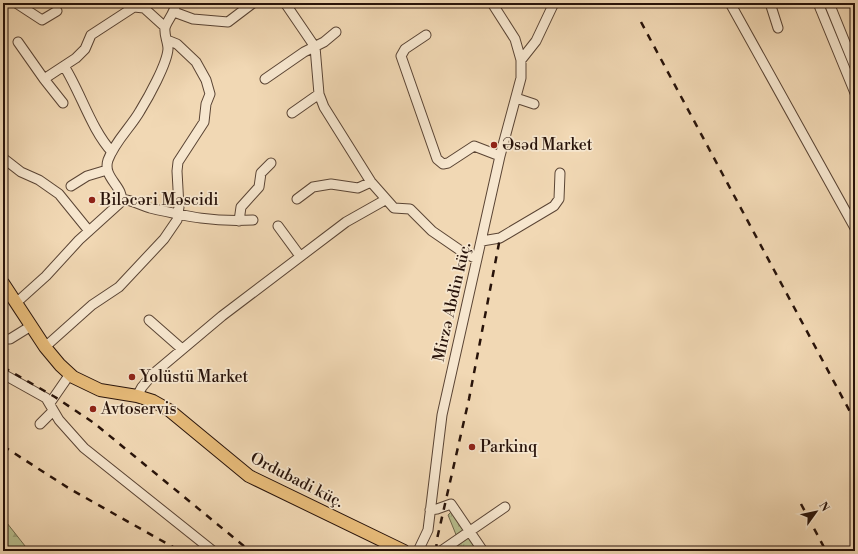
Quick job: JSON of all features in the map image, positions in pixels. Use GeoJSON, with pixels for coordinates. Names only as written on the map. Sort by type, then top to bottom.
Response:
{"type":"FeatureCollection","features":[{"type":"Feature","properties":{"kind":"main road","name":"Ordubadi küç."},"geometry":{"type":"LineString","coordinates":[[3,283],[45,347],[70,374],[83,383],[100,390],[153,400],[169,410],[249,476],[404,551]]}},
{"type":"Feature","properties":{"kind":"street"},"geometry":{"type":"LineString","coordinates":[[16,3],[42,20],[57,11]]}},
{"type":"Feature","properties":{"kind":"street"},"geometry":{"type":"LineString","coordinates":[[122,199],[107,170],[112,152],[139,113],[164,65],[168,50],[165,27],[175,8],[193,19],[228,22],[252,3]]}},
{"type":"Feature","properties":{"kind":"street"},"geometry":{"type":"LineString","coordinates":[[285,3],[315,47],[319,94],[324,107],[371,182],[385,200],[396,209],[410,209],[432,231],[464,253],[477,259]]}},
{"type":"Feature","properties":{"kind":"street","name":"Mirzə Abdin küç."},"geometry":{"type":"LineString","coordinates":[[418,551],[428,530],[442,415],[500,156],[520,78],[520,60],[515,39],[492,3]]}},
{"type":"Feature","properties":{"kind":"street"},"geometry":{"type":"LineString","coordinates":[[520,60],[536,41],[554,3]]}},
{"type":"Feature","properties":{"kind":"street"},"geometry":{"type":"LineString","coordinates":[[730,3],[855,228]]}},
{"type":"Feature","properties":{"kind":"street"},"geometry":{"type":"LineString","coordinates":[[770,3],[778,28]]}},
{"type":"Feature","properties":{"kind":"street"},"geometry":{"type":"LineString","coordinates":[[818,3],[855,94]]}},
{"type":"Feature","properties":{"kind":"street"},"geometry":{"type":"LineString","coordinates":[[829,3],[855,67]]}},
{"type":"Feature","properties":{"kind":"street"},"geometry":{"type":"LineString","coordinates":[[44,79],[76,58],[85,49],[91,35],[134,7],[144,8],[165,27]]}},
{"type":"Feature","properties":{"kind":"street"},"geometry":{"type":"LineString","coordinates":[[265,78],[336,32]]}},
{"type":"Feature","properties":{"kind":"street"},"geometry":{"type":"LineString","coordinates":[[426,35],[405,49],[400,56],[437,159],[443,164],[448,163],[474,146],[500,156]]}},
{"type":"Feature","properties":{"kind":"street"},"geometry":{"type":"LineString","coordinates":[[45,347],[92,305],[119,287],[164,239],[175,224],[178,214],[179,198],[177,171],[178,162],[203,124],[206,104],[210,94],[206,80],[196,62],[177,44],[167,40]]}},
{"type":"Feature","properties":{"kind":"street"},"geometry":{"type":"LineString","coordinates":[[18,42],[63,103]]}},
{"type":"Feature","properties":{"kind":"street"},"geometry":{"type":"LineString","coordinates":[[64,66],[76,85],[100,137],[112,152]]}},
{"type":"Feature","properties":{"kind":"street"},"geometry":{"type":"LineString","coordinates":[[292,113],[319,94]]}},
{"type":"Feature","properties":{"kind":"street"},"geometry":{"type":"LineString","coordinates":[[516,98],[534,104]]}},
{"type":"Feature","properties":{"kind":"street"},"geometry":{"type":"LineString","coordinates":[[3,158],[21,172],[39,180],[59,194],[89,231]]}},
{"type":"Feature","properties":{"kind":"street"},"geometry":{"type":"LineString","coordinates":[[239,221],[241,207],[259,187],[261,173],[271,163]]}},
{"type":"Feature","properties":{"kind":"street"},"geometry":{"type":"LineString","coordinates":[[71,186],[87,176],[107,170]]}},
{"type":"Feature","properties":{"kind":"street"},"geometry":{"type":"LineString","coordinates":[[482,241],[500,238],[554,206],[559,199],[560,173]]}},
{"type":"Feature","properties":{"kind":"street"},"geometry":{"type":"LineString","coordinates":[[297,199],[313,187],[331,184],[358,188],[371,182]]}},
{"type":"Feature","properties":{"kind":"street"},"geometry":{"type":"LineString","coordinates":[[122,199],[132,200],[146,207],[209,220],[253,220]]}},
{"type":"Feature","properties":{"kind":"street"},"geometry":{"type":"LineString","coordinates":[[16,303],[89,231],[118,206],[122,199]]}},
{"type":"Feature","properties":{"kind":"street"},"geometry":{"type":"LineString","coordinates":[[137,396],[142,387],[153,374],[182,349],[300,256],[346,222],[385,200]]}},
{"type":"Feature","properties":{"kind":"street"},"geometry":{"type":"LineString","coordinates":[[278,226],[300,256]]}},
{"type":"Feature","properties":{"kind":"street"},"geometry":{"type":"LineString","coordinates":[[149,320],[182,349]]}},
{"type":"Feature","properties":{"kind":"street"},"geometry":{"type":"LineString","coordinates":[[3,339],[10,339],[31,326]]}},
{"type":"Feature","properties":{"kind":"street"},"geometry":{"type":"LineString","coordinates":[[3,374],[40,394],[51,407],[59,420],[84,448],[213,551]]}},
{"type":"Feature","properties":{"kind":"street"},"geometry":{"type":"LineString","coordinates":[[40,424],[70,374]]}},
{"type":"Feature","properties":{"kind":"street"},"geometry":{"type":"LineString","coordinates":[[430,510],[450,504],[470,530],[483,551]]}},
{"type":"Feature","properties":{"kind":"street"},"geometry":{"type":"LineString","coordinates":[[441,551],[505,507]]}},
{"type":"Feature","properties":{"kind":"green space"},"geometry":{"type":"Polygon","coordinates":[[[452,511],[478,551],[451,551],[450,549],[459,542],[448,515],[452,511]]]}},
{"type":"Feature","properties":{"kind":"green space"},"geometry":{"type":"Polygon","coordinates":[[[3,518],[29,551],[9,551],[3,544],[3,518]]]}},
{"type":"Feature","properties":{"kind":"railway"},"geometry":{"type":"LineString","coordinates":[[641,22],[855,421]]}},
{"type":"Feature","properties":{"kind":"railway"},"geometry":{"type":"LineString","coordinates":[[436,551],[437,539],[469,399],[500,238]]}},
{"type":"Feature","properties":{"kind":"railway"},"geometry":{"type":"LineString","coordinates":[[3,367],[55,397],[94,423],[250,551]]}},
{"type":"Feature","properties":{"kind":"railway"},"geometry":{"type":"LineString","coordinates":[[3,446],[70,489],[180,551]]}},
{"type":"Feature","properties":{"kind":"railway"},"geometry":{"type":"LineString","coordinates":[[801,504],[826,551]]}},
{"type":"Feature","properties":{"kind":"place","name":"Əsəd Market"},"geometry":{"type":"Point","coordinates":[494,145]}},
{"type":"Feature","properties":{"kind":"place","name":"Biləcəri Məscidi"},"geometry":{"type":"Point","coordinates":[92,200]}},
{"type":"Feature","properties":{"kind":"place","name":"Yolüstü Market"},"geometry":{"type":"Point","coordinates":[132,377]}},
{"type":"Feature","properties":{"kind":"place","name":"Avtoservis"},"geometry":{"type":"Point","coordinates":[93,409]}},
{"type":"Feature","properties":{"kind":"place","name":"Parkinq"},"geometry":{"type":"Point","coordinates":[472,447]}}]}
